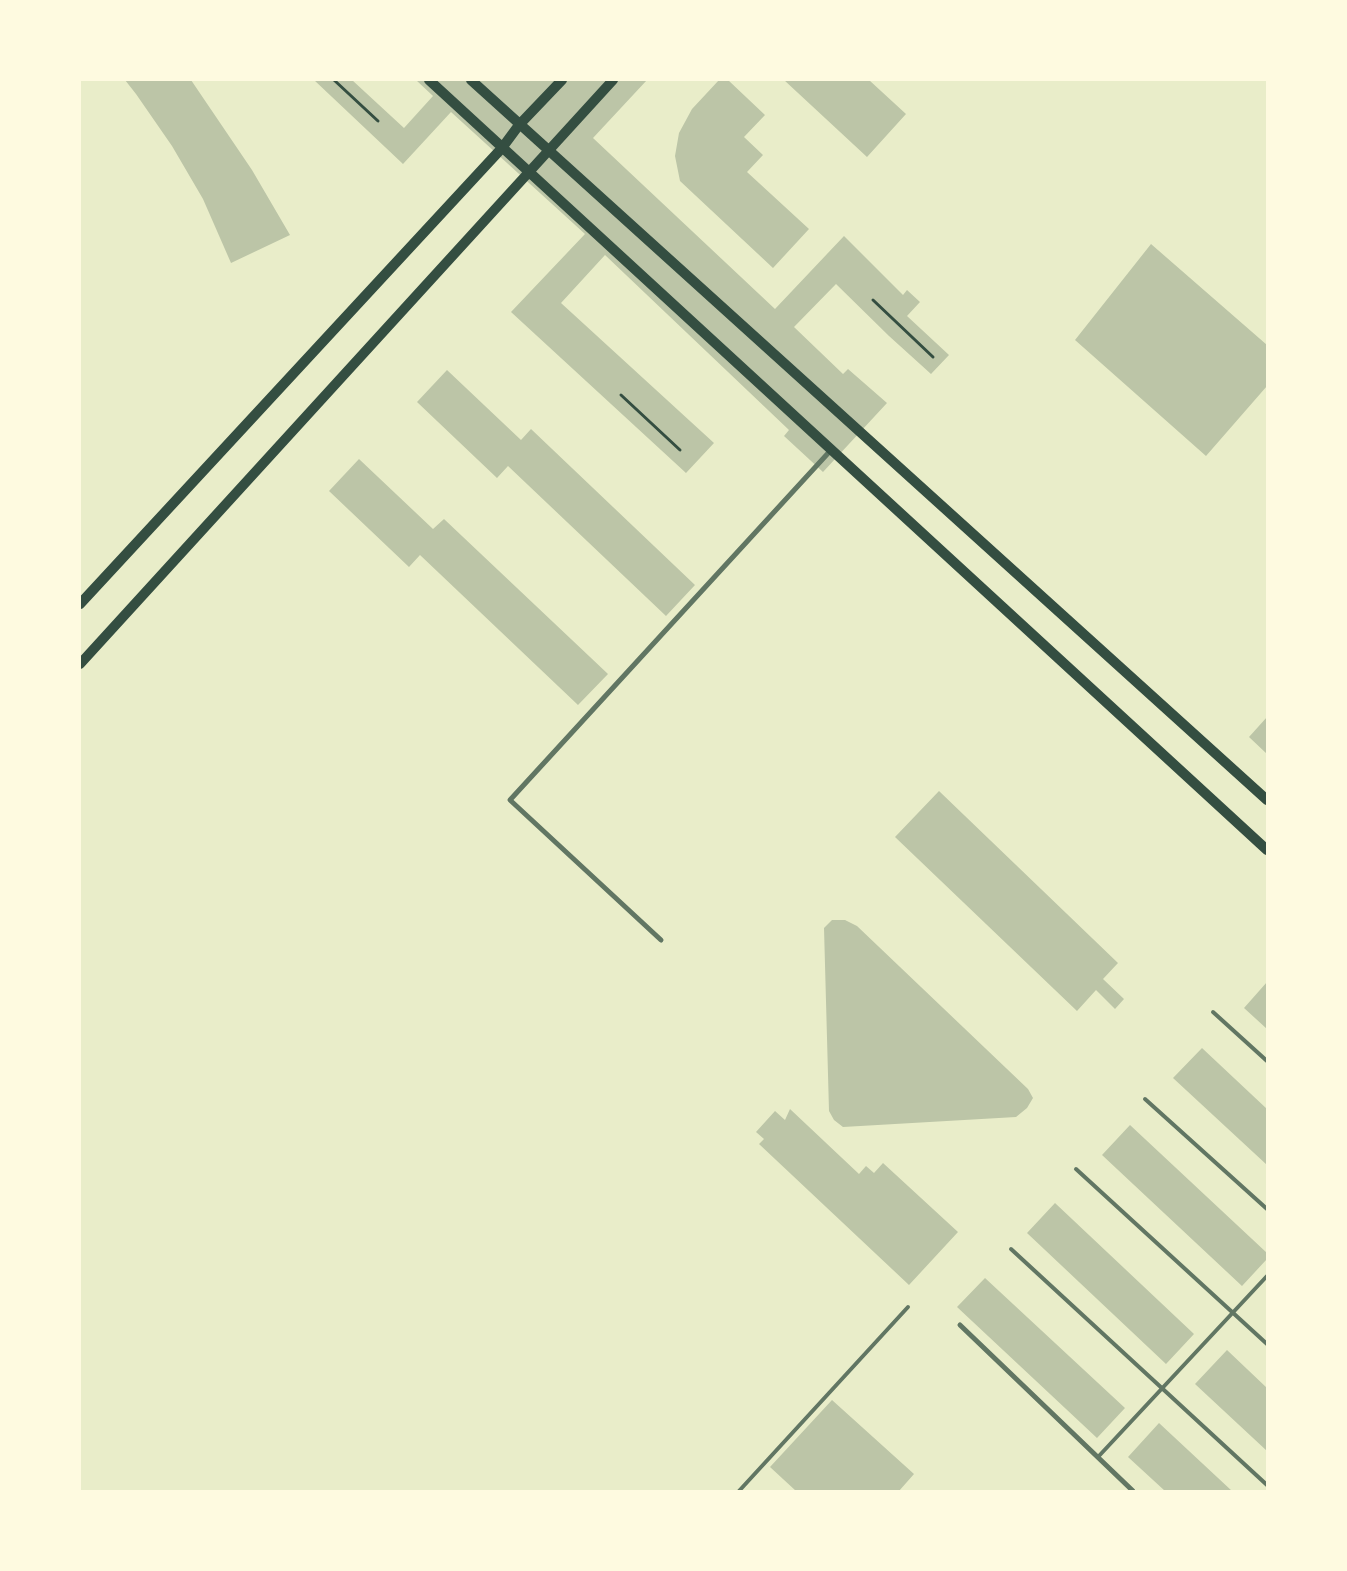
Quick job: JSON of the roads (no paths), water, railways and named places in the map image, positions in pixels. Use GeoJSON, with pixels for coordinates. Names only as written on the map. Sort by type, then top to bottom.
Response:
{"type":"FeatureCollection","features":[{"type":"Feature","properties":{"kind":"main road"},"geometry":{"type":"LineString","coordinates":[[429,80],[529,174],[1267,850]]}},
{"type":"Feature","properties":{"kind":"main road"},"geometry":{"type":"LineString","coordinates":[[471,80],[1267,800]]}},
{"type":"Feature","properties":{"kind":"main road"},"geometry":{"type":"LineString","coordinates":[[80,604],[502,148],[519,125],[562,80]]}},
{"type":"Feature","properties":{"kind":"main road"},"geometry":{"type":"LineString","coordinates":[[80,664],[529,174],[549,149],[612,80]]}},
{"type":"Feature","properties":{"kind":"street"},"geometry":{"type":"LineString","coordinates":[[661,940],[510,800],[831,450]]}},
{"type":"Feature","properties":{"kind":"street"},"geometry":{"type":"LineString","coordinates":[[960,1325],[1133,1491]]}},
{"type":"Feature","properties":{"kind":"lane"},"geometry":{"type":"LineString","coordinates":[[1213,1012],[1267,1061]]}},
{"type":"Feature","properties":{"kind":"lane"},"geometry":{"type":"LineString","coordinates":[[1145,1098],[1267,1209]]}},
{"type":"Feature","properties":{"kind":"lane"},"geometry":{"type":"LineString","coordinates":[[1076,1170],[1267,1344]]}},
{"type":"Feature","properties":{"kind":"lane"},"geometry":{"type":"LineString","coordinates":[[1011,1249],[1267,1485]]}},
{"type":"Feature","properties":{"kind":"lane"},"geometry":{"type":"LineString","coordinates":[[1098,1457],[1267,1276]]}},
{"type":"Feature","properties":{"kind":"lane"},"geometry":{"type":"LineString","coordinates":[[739,1491],[908,1307]]}}]}
